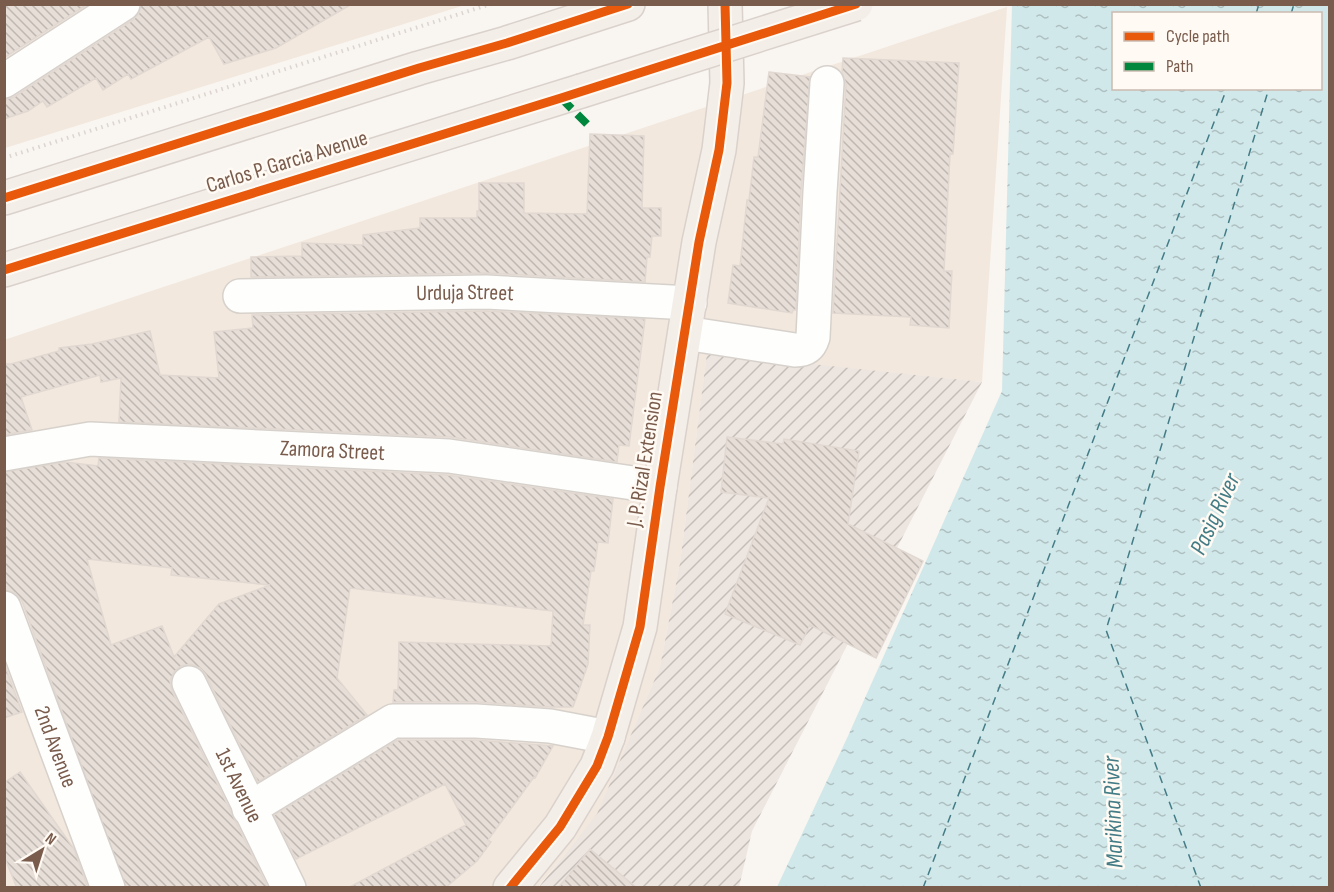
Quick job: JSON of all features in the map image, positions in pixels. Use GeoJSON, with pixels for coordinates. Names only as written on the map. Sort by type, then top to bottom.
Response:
{"type":"FeatureCollection","features":[{"type":"Feature","properties":{"kind":"main road"},"geometry":{"type":"LineString","coordinates":[[4,198],[628,4]]}},
{"type":"Feature","properties":{"kind":"main road","name":"J. P. Rizal Extension"},"geometry":{"type":"LineString","coordinates":[[510,888],[560,827],[597,766],[608,737],[640,627],[699,242],[719,150],[728,82],[725,4]]}},
{"type":"Feature","properties":{"kind":"main road","name":"Carlos P. Garcia Avenue"},"geometry":{"type":"LineString","coordinates":[[4,270],[856,4]]}},
{"type":"Feature","properties":{"kind":"street"},"geometry":{"type":"LineString","coordinates":[[4,81],[123,4]]}},
{"type":"Feature","properties":{"kind":"street","name":"Urduja Street"},"geometry":{"type":"LineString","coordinates":[[240,296],[486,292],[688,318],[795,350],[802,350],[811,344],[813,337],[827,83]]}},
{"type":"Feature","properties":{"kind":"street","name":"Zamora Street"},"geometry":{"type":"LineString","coordinates":[[4,454],[90,440],[449,456],[660,488]]}},
{"type":"Feature","properties":{"kind":"street","name":"2nd Avenue"},"geometry":{"type":"LineString","coordinates":[[4,608],[108,888]]}},
{"type":"Feature","properties":{"kind":"street","name":"1st Avenue"},"geometry":{"type":"LineString","coordinates":[[189,683],[289,888]]}},
{"type":"Feature","properties":{"kind":"street"},"geometry":{"type":"LineString","coordinates":[[249,809],[393,721],[476,721],[550,726],[608,737]]}},
{"type":"Feature","properties":{"kind":"path"},"geometry":{"type":"LineString","coordinates":[[4,158],[491,4]]}},
{"type":"Feature","properties":{"kind":"shaded area"},"geometry":{"type":"Polygon","coordinates":[[[5,5],[465,5],[5,148],[5,5]]]}},
{"type":"Feature","properties":{"kind":"shaded area"},"geometry":{"type":"Polygon","coordinates":[[[1007,7],[982,382],[707,354],[680,563],[660,667],[597,815],[538,887],[5,887],[4,340],[1007,7]]]}},
{"type":"Feature","properties":{"kind":"shaded area"},"geometry":{"type":"Polygon","coordinates":[[[707,353],[982,382],[752,831],[739,887],[538,888],[597,814],[660,667],[680,563],[707,353]]]}},
{"type":"Feature","properties":{"kind":"water"},"geometry":{"type":"Polygon","coordinates":[[[1012,5],[1329,5],[1329,887],[777,887],[848,736],[1002,391],[1012,5]]]}},
{"type":"Feature","properties":{"kind":"building"},"geometry":{"type":"Polygon","coordinates":[[[4,4],[88,4],[4,58],[4,4]]]}},
{"type":"Feature","properties":{"kind":"building"},"geometry":{"type":"Polygon","coordinates":[[[141,4],[352,4],[276,48],[224,64],[209,37],[131,79],[128,74],[103,90],[96,78],[47,107],[43,101],[28,111],[4,119],[4,100],[14,97],[133,20],[139,13],[141,4]]]}},
{"type":"Feature","properties":{"kind":"building"},"geometry":{"type":"Polygon","coordinates":[[[843,58],[959,63],[953,154],[950,154],[944,271],[952,271],[949,328],[910,325],[911,317],[833,313],[846,84],[842,72],[843,58]]]}},
{"type":"Feature","properties":{"kind":"building"},"geometry":{"type":"Polygon","coordinates":[[[769,72],[810,77],[801,191],[796,310],[792,313],[728,303],[733,265],[740,266],[747,200],[749,200],[754,157],[758,157],[769,72]]]}},
{"type":"Feature","properties":{"kind":"building"},"geometry":{"type":"Polygon","coordinates":[[[590,134],[644,136],[642,208],[661,208],[661,236],[652,236],[645,282],[486,273],[251,277],[251,257],[302,256],[302,243],[363,245],[363,235],[420,228],[420,218],[477,218],[479,183],[524,183],[524,213],[587,214],[590,134]]]}},
{"type":"Feature","properties":{"kind":"building"},"geometry":{"type":"Polygon","coordinates":[[[486,311],[645,319],[629,446],[619,445],[617,462],[450,437],[119,422],[121,378],[101,382],[100,375],[21,397],[32,430],[4,435],[4,364],[59,351],[59,348],[92,344],[150,331],[160,375],[219,378],[214,332],[253,328],[252,315],[486,311]]]}},
{"type":"Feature","properties":{"kind":"building"},"geometry":{"type":"Polygon","coordinates":[[[727,437],[783,444],[784,439],[859,451],[848,524],[923,561],[876,658],[810,625],[800,645],[725,614],[769,498],[721,492],[727,437]]]}},
{"type":"Feature","properties":{"kind":"building"},"geometry":{"type":"Polygon","coordinates":[[[99,458],[447,475],[613,499],[608,543],[598,542],[594,571],[591,571],[583,625],[590,625],[588,664],[573,707],[476,702],[393,702],[394,690],[398,690],[399,642],[551,646],[553,611],[350,588],[337,678],[367,715],[258,782],[206,675],[200,668],[191,664],[181,666],[174,672],[170,681],[172,691],[268,888],[126,888],[22,601],[15,593],[4,590],[4,472],[65,462],[98,466],[99,458]],[[87,559],[111,645],[162,626],[174,657],[219,604],[270,585],[171,575],[172,568],[87,559]]]}},
{"type":"Feature","properties":{"kind":"building"},"geometry":{"type":"Polygon","coordinates":[[[4,663],[22,712],[4,718],[4,663]]]}},
{"type":"Feature","properties":{"kind":"building"},"geometry":{"type":"Polygon","coordinates":[[[398,740],[475,740],[553,746],[535,778],[488,840],[491,842],[477,861],[445,888],[348,888],[466,825],[445,784],[296,859],[274,815],[391,744],[392,746],[392,743],[398,740]]]}},
{"type":"Feature","properties":{"kind":"building"},"geometry":{"type":"Polygon","coordinates":[[[20,772],[74,849],[88,888],[17,888],[4,856],[4,783],[20,772]]]}},
{"type":"Feature","properties":{"kind":"building"},"geometry":{"type":"Polygon","coordinates":[[[590,849],[637,888],[558,888],[590,849]]]}},
{"type":"Feature","properties":{"kind":"ferry route"},"geometry":{"type":"LineString","coordinates":[[1257,12],[1259,4]]}},
{"type":"Feature","properties":{"kind":"ferry route"},"geometry":{"type":"LineString","coordinates":[[1292,12],[1294,4]]}},
{"type":"Feature","properties":{"kind":"ferry route"},"geometry":{"type":"LineString","coordinates":[[923,888],[1226,90]]}},
{"type":"Feature","properties":{"kind":"ferry route"},"geometry":{"type":"LineString","coordinates":[[1201,888],[1106,630],[1268,90]]}},
{"type":"Feature","properties":{"kind":"marked path"},"geometry":{"type":"LineString","coordinates":[[561,98],[587,124]]}},
{"type":"Feature","properties":{"kind":"cycle path"},"geometry":{"type":"LineString","coordinates":[[4,198],[628,4]]}},
{"type":"Feature","properties":{"kind":"cycle path"},"geometry":{"type":"LineString","coordinates":[[510,888],[560,827],[597,766],[608,737],[640,627],[699,242],[719,150],[727,83],[725,4]]}},
{"type":"Feature","properties":{"kind":"cycle path"},"geometry":{"type":"LineString","coordinates":[[4,270],[561,98],[856,4]]}},
{"type":"Feature","properties":{"kind":"water label","name":"Pasig River"},"geometry":{"type":"Point","coordinates":[1215,514]}},
{"type":"Feature","properties":{"kind":"water label","name":"Marikina River"},"geometry":{"type":"Point","coordinates":[1113,812]}}]}
